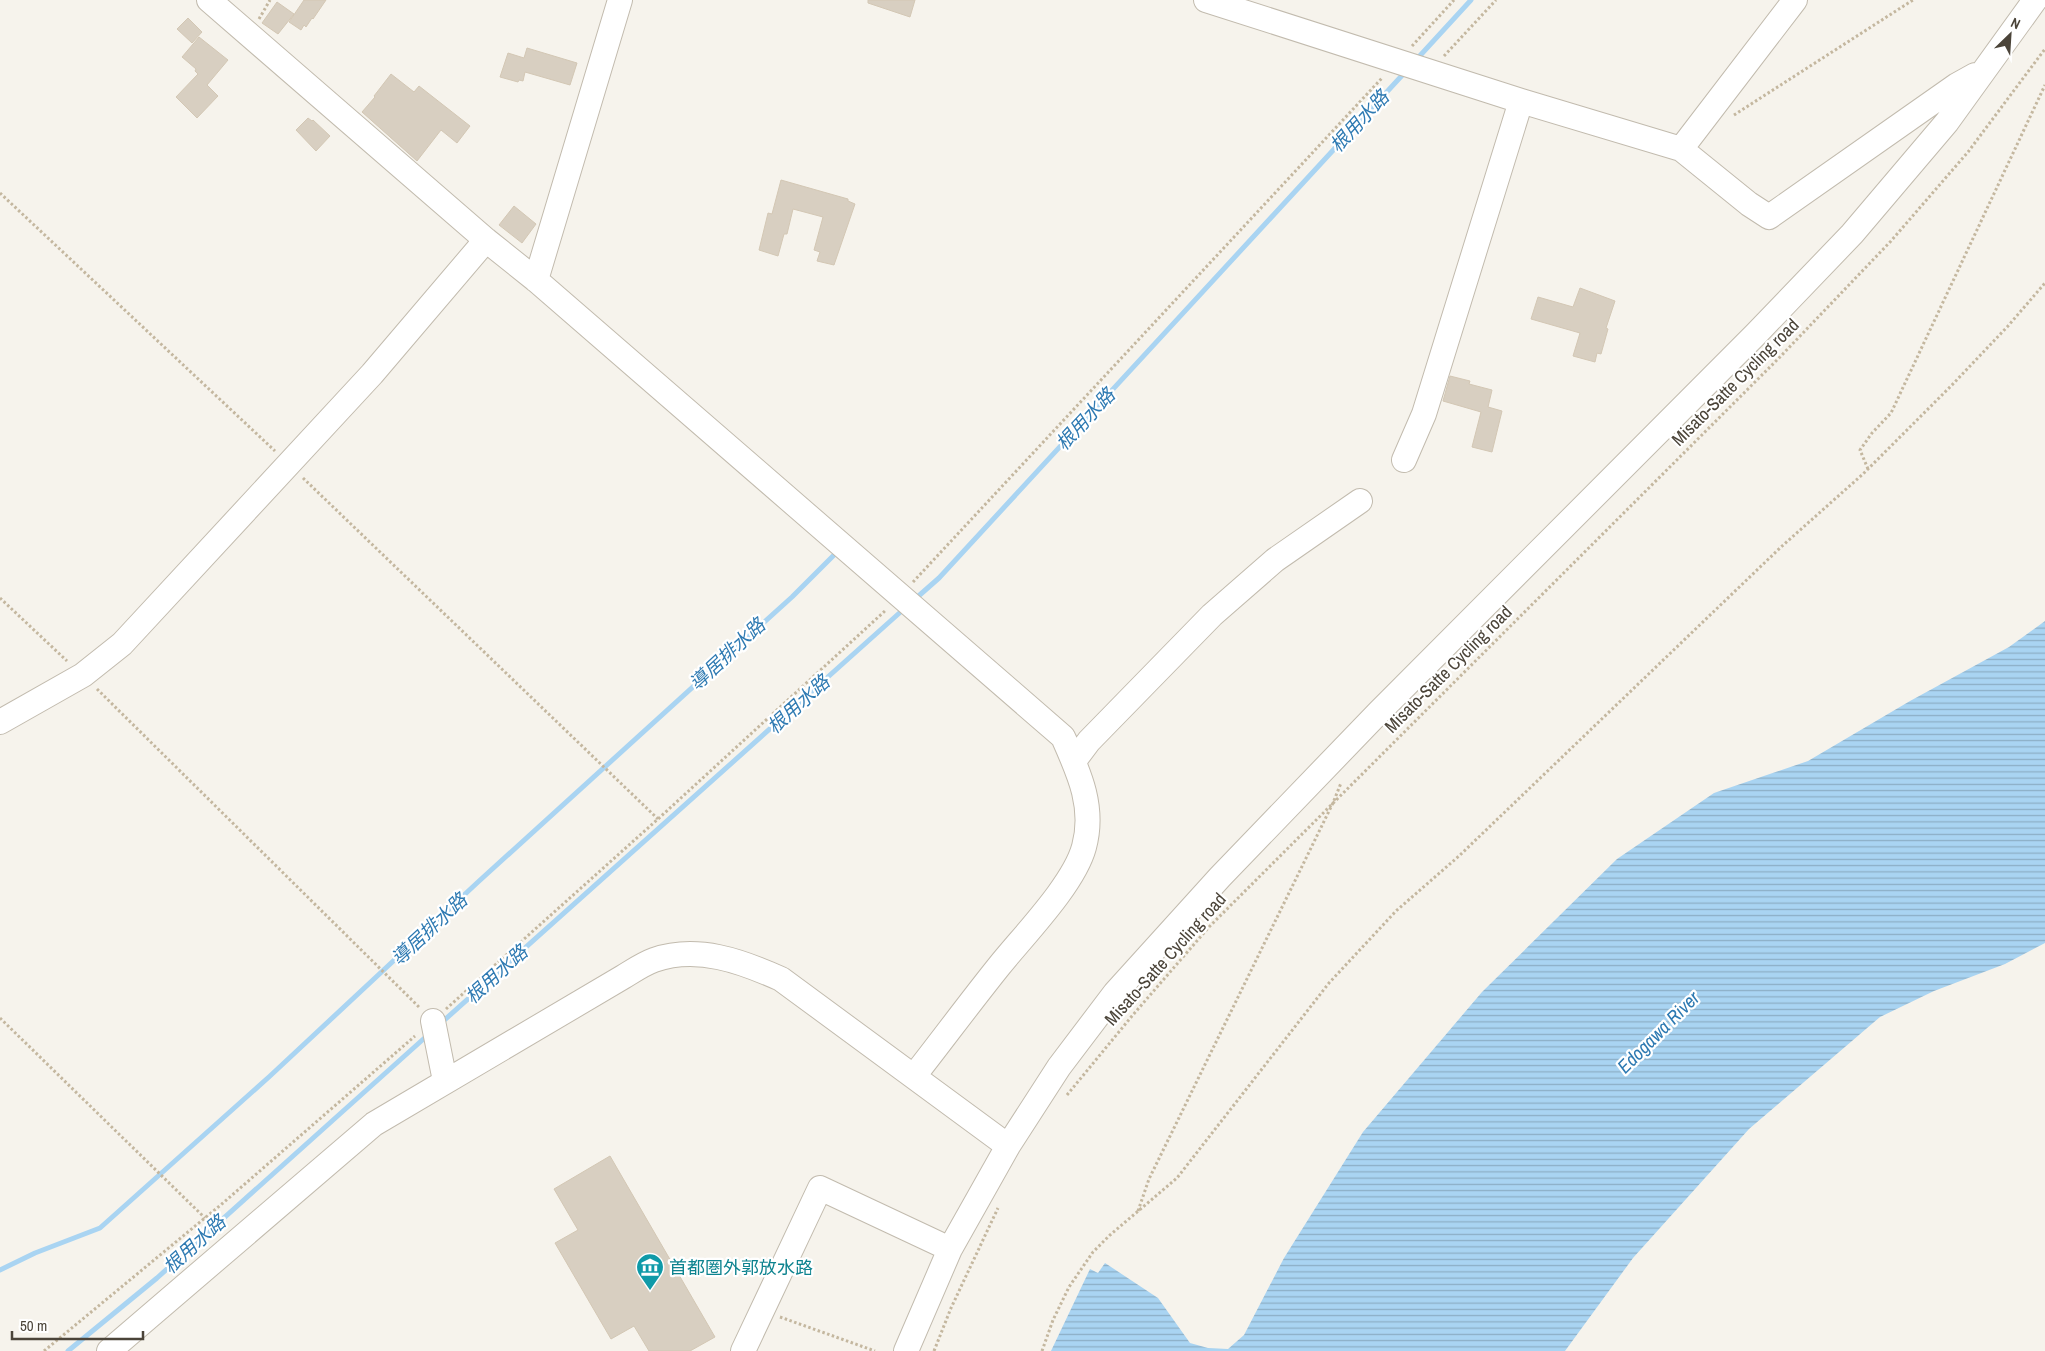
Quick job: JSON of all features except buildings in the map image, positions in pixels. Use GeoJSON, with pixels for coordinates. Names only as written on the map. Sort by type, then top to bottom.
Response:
{"type":"FeatureCollection","features":[{"type":"Feature","properties":{"kind":"street"},"geometry":{"type":"LineString","coordinates":[[209,0],[486,240],[536,280],[1063,738],[1081,778],[1087,812],[1084,847],[1069,880],[983,986],[914,1076]]}},
{"type":"Feature","properties":{"kind":"street"},"geometry":{"type":"LineString","coordinates":[[536,280],[620,0]]}},
{"type":"Feature","properties":{"kind":"street"},"geometry":{"type":"LineString","coordinates":[[1206,0],[1399,60],[1521,101],[1681,149],[1769,218],[1957,85],[1986,68]]}},
{"type":"Feature","properties":{"kind":"street"},"geometry":{"type":"LineString","coordinates":[[1681,149],[1795,0]]}},
{"type":"Feature","properties":{"kind":"street"},"geometry":{"type":"LineString","coordinates":[[906,1351],[950,1250],[1008,1146],[1059,1067],[1115,993],[1220,877],[1379,712],[1756,334],[1831,255],[1935,136],[2036,0]]}},
{"type":"Feature","properties":{"kind":"street"},"geometry":{"type":"LineString","coordinates":[[1404,460],[1424,414],[1521,101]]}},
{"type":"Feature","properties":{"kind":"street"},"geometry":{"type":"LineString","coordinates":[[0,722],[83,675],[122,644],[372,374],[486,240]]}},
{"type":"Feature","properties":{"kind":"street"},"geometry":{"type":"LineString","coordinates":[[1074,761],[1089,741],[1212,615],[1275,560],[1360,501]]}},
{"type":"Feature","properties":{"kind":"street"},"geometry":{"type":"LineString","coordinates":[[109,1351],[374,1124],[654,960],[680,955],[713,955],[747,964],[781,979],[1008,1146]]}},
{"type":"Feature","properties":{"kind":"street"},"geometry":{"type":"LineString","coordinates":[[432,1021],[445,1081]]}},
{"type":"Feature","properties":{"kind":"street"},"geometry":{"type":"LineString","coordinates":[[724,1351],[747,1344],[820,1188],[950,1250]]}},
{"type":"Feature","properties":{"kind":"path"},"geometry":{"type":"LineString","coordinates":[[44,1351],[205,1218],[432,1021],[658,819],[901,596],[1454,0]]}},
{"type":"Feature","properties":{"kind":"path"},"geometry":{"type":"LineString","coordinates":[[1430,71],[1496,0]]}},
{"type":"Feature","properties":{"kind":"path"},"geometry":{"type":"LineString","coordinates":[[1731,117],[1913,0]]}},
{"type":"Feature","properties":{"kind":"path","name":"Misato-Satte Cycling road"},"geometry":{"type":"LineString","coordinates":[[1062,1100],[1209,928],[1772,365],[1891,241],[1968,152],[2045,49]]}},
{"type":"Feature","properties":{"kind":"path"},"geometry":{"type":"LineString","coordinates":[[1868,469],[1860,450],[1872,433],[1891,413],[2045,85]]}},
{"type":"Feature","properties":{"kind":"path"},"geometry":{"type":"LineString","coordinates":[[0,193],[289,464],[658,819]]}},
{"type":"Feature","properties":{"kind":"path"},"geometry":{"type":"LineString","coordinates":[[1042,1351],[1053,1320],[1069,1287],[1093,1252],[1110,1235],[1177,1178],[1329,983],[1396,911],[1460,856],[1781,547],[1868,469],[1952,386],[2045,283]]}},
{"type":"Feature","properties":{"kind":"path"},"geometry":{"type":"LineString","coordinates":[[0,598],[83,675],[432,1021]]}},
{"type":"Feature","properties":{"kind":"path"},"geometry":{"type":"LineString","coordinates":[[1138,1212],[1149,1179],[1333,803],[1344,776]]}},
{"type":"Feature","properties":{"kind":"path"},"geometry":{"type":"LineString","coordinates":[[0,1018],[205,1218]]}},
{"type":"Feature","properties":{"kind":"path"},"geometry":{"type":"LineString","coordinates":[[934,1351],[951,1308],[1002,1201]]}},
{"type":"Feature","properties":{"kind":"path"},"geometry":{"type":"LineString","coordinates":[[763,1311],[875,1351]]}},
{"type":"Feature","properties":{"kind":"water","name":"Edogawa River"},"geometry":{"type":"Polygon","coordinates":[[[2045,621],[2045,943],[2005,964],[1934,991],[1880,1017],[1749,1129],[1633,1258],[1565,1351],[1051,1351],[1090,1269],[1098,1273],[1105,1263],[1158,1298],[1190,1343],[1208,1348],[1228,1349],[1244,1335],[1284,1258],[1363,1132],[1482,992],[1617,859],[1714,793],[1808,761],[1910,701],[2009,647],[2045,621]]]}},
{"type":"Feature","properties":{"kind":"waterway","name":"根用水路"},"geometry":{"type":"LineString","coordinates":[[1416,60],[1471,0]]}},
{"type":"Feature","properties":{"kind":"waterway","name":"根用水路"},"geometry":{"type":"LineString","coordinates":[[914,600],[939,578],[1407,70]]}},
{"type":"Feature","properties":{"kind":"waterway","name":"導居排水路"},"geometry":{"type":"LineString","coordinates":[[0,1270],[35,1253],[100,1228],[270,1076],[478,882],[792,597],[836,553],[838,555]]}},
{"type":"Feature","properties":{"kind":"waterway","name":"根用水路"},"geometry":{"type":"LineString","coordinates":[[440,1024],[905,608]]}},
{"type":"Feature","properties":{"kind":"waterway","name":"根用水路"},"geometry":{"type":"LineString","coordinates":[[68,1351],[157,1278],[429,1034]]}},
{"type":"Feature","properties":{"kind":"place","name":"首都圏外郭放水路"},"geometry":{"type":"Point","coordinates":[650,1291]}}]}
